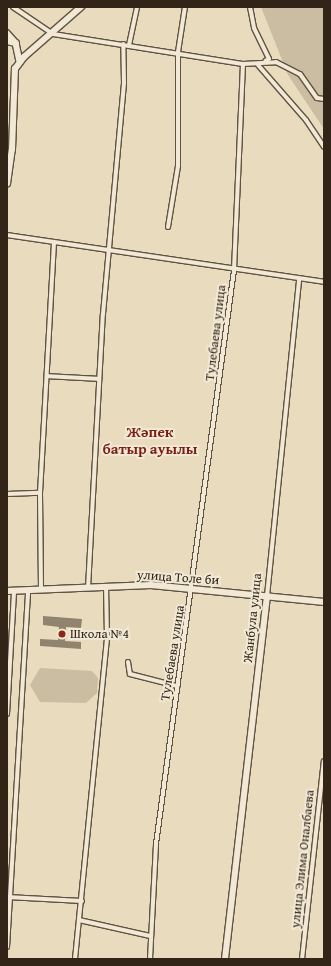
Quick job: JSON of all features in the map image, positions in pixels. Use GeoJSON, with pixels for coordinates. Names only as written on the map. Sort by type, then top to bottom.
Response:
{"type":"FeatureCollection","features":[{"type":"Feature","properties":{"kind":"street"},"geometry":{"type":"LineString","coordinates":[[13,7],[53,34],[178,52],[243,64],[258,65],[276,62],[295,71],[317,98],[324,99]]}},
{"type":"Feature","properties":{"kind":"street"},"geometry":{"type":"LineString","coordinates":[[7,184],[12,150],[15,69],[20,62],[53,34],[81,7]]}},
{"type":"Feature","properties":{"kind":"street"},"geometry":{"type":"LineString","coordinates":[[129,45],[137,7]]}},
{"type":"Feature","properties":{"kind":"street"},"geometry":{"type":"LineString","coordinates":[[168,227],[178,166],[178,52],[185,7]]}},
{"type":"Feature","properties":{"kind":"street"},"geometry":{"type":"LineString","coordinates":[[250,7],[254,28],[269,59],[258,65]]}},
{"type":"Feature","properties":{"kind":"street"},"geometry":{"type":"LineString","coordinates":[[8,33],[16,43],[20,62]]}},
{"type":"Feature","properties":{"kind":"street"},"geometry":{"type":"LineString","coordinates":[[7,41],[16,43]]}},
{"type":"Feature","properties":{"kind":"street"},"geometry":{"type":"LineString","coordinates":[[88,588],[99,379],[124,83],[122,44]]}},
{"type":"Feature","properties":{"kind":"street","name":"Тулебаева улица"},"geometry":{"type":"LineString","coordinates":[[150,959],[156,844],[177,686],[193,589],[234,270],[243,64]]}},
{"type":"Feature","properties":{"kind":"street"},"geometry":{"type":"LineString","coordinates":[[258,65],[306,120],[324,147]]}},
{"type":"Feature","properties":{"kind":"street"},"geometry":{"type":"LineString","coordinates":[[7,235],[234,270],[324,282]]}},
{"type":"Feature","properties":{"kind":"street"},"geometry":{"type":"LineString","coordinates":[[41,589],[40,493],[54,243]]}},
{"type":"Feature","properties":{"kind":"street","name":"Жанбула улица"},"geometry":{"type":"LineString","coordinates":[[225,959],[267,596],[299,279]]}},
{"type":"Feature","properties":{"kind":"street"},"geometry":{"type":"LineString","coordinates":[[47,376],[99,379]]}},
{"type":"Feature","properties":{"kind":"street"},"geometry":{"type":"LineString","coordinates":[[7,494],[40,493]]}},
{"type":"Feature","properties":{"kind":"street","name":"улица Толе би"},"geometry":{"type":"LineString","coordinates":[[7,591],[152,585],[324,602]]}},
{"type":"Feature","properties":{"kind":"street"},"geometry":{"type":"LineString","coordinates":[[75,959],[82,901],[107,637],[106,587]]}},
{"type":"Feature","properties":{"kind":"street"},"geometry":{"type":"LineString","coordinates":[[7,947],[28,590]]}},
{"type":"Feature","properties":{"kind":"street"},"geometry":{"type":"LineString","coordinates":[[7,714],[14,591]]}},
{"type":"Feature","properties":{"kind":"street"},"geometry":{"type":"LineString","coordinates":[[128,662],[130,674],[177,686]]}},
{"type":"Feature","properties":{"kind":"street","name":"улица Элима Оналбаева"},"geometry":{"type":"LineString","coordinates":[[302,959],[324,761]]}},
{"type":"Feature","properties":{"kind":"street"},"geometry":{"type":"LineString","coordinates":[[9,897],[82,901]]}},
{"type":"Feature","properties":{"kind":"street"},"geometry":{"type":"LineString","coordinates":[[79,920],[150,936]]}},
{"type":"Feature","properties":{"kind":"shaded area"},"geometry":{"type":"Polygon","coordinates":[[[261,7],[324,7],[324,129],[288,75],[261,7]]]}},
{"type":"Feature","properties":{"kind":"shaded area"},"geometry":{"type":"Polygon","coordinates":[[[40,668],[92,671],[98,678],[97,693],[86,703],[40,702],[30,685],[40,668]]]}},
{"type":"Feature","properties":{"kind":"building","name":"Школа №4"},"geometry":{"type":"Polygon","coordinates":[[[43,616],[82,619],[81,628],[66,627],[65,641],[81,642],[81,649],[40,646],[40,639],[58,640],[59,627],[43,625],[43,616]]]}},
{"type":"Feature","properties":{"kind":"place","name":"Школа №4"},"geometry":{"type":"Point","coordinates":[62,634]}},
{"type":"Feature","properties":{"kind":"district","name":"Жәпек батыр ауылы"},"geometry":{"type":"Point","coordinates":[150,440]}}]}
